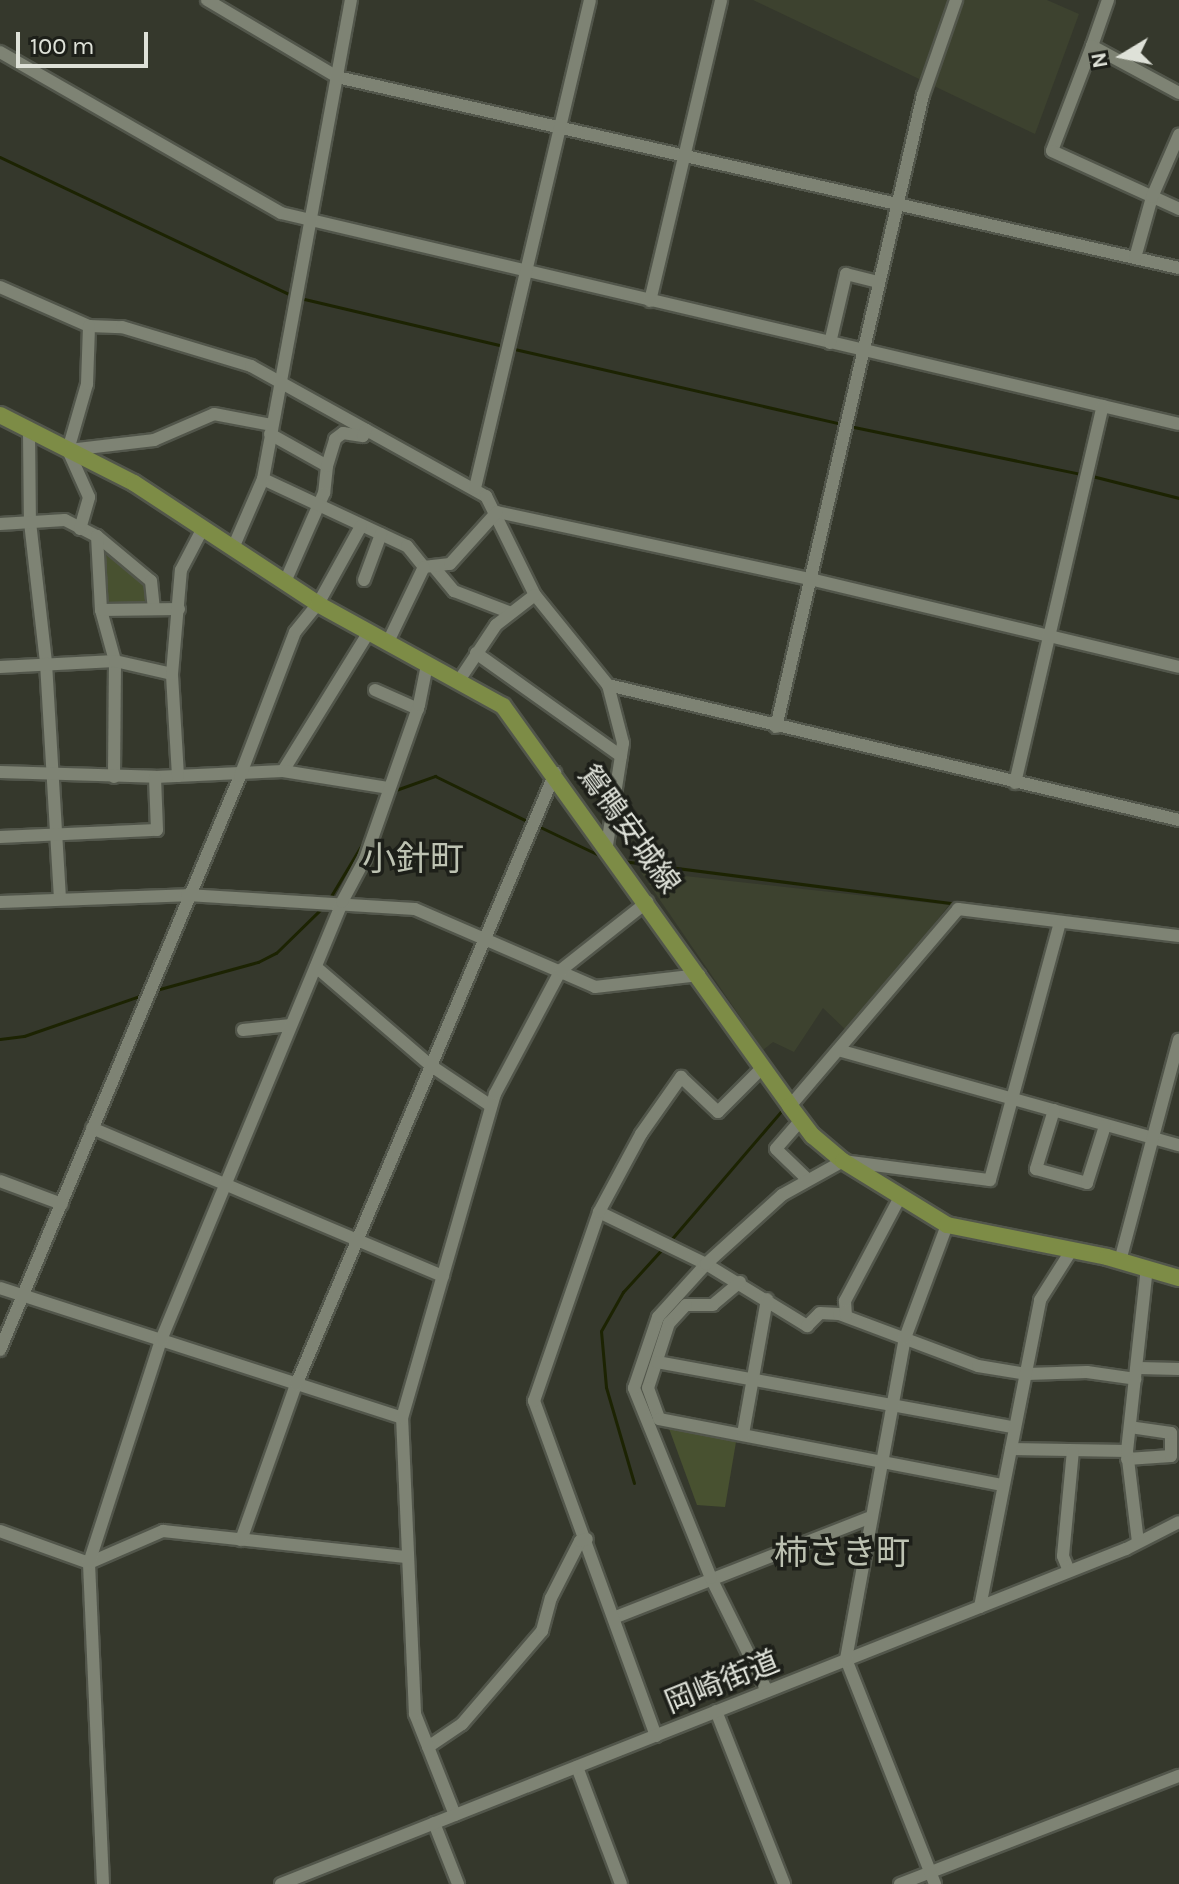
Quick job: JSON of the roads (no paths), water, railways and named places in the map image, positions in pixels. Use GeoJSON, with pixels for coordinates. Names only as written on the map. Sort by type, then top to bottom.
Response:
{"type":"FeatureCollection","features":[{"type":"Feature","properties":{"kind":"main road","name":"鴛鴨安城線"},"geometry":{"type":"LineString","coordinates":[[0,415],[134,483],[318,604],[503,706],[607,845],[790,1106],[843,1161],[899,1199],[947,1225],[1120,1261],[1179,1278]]}},
{"type":"Feature","properties":{"kind":"street"},"geometry":{"type":"LineString","coordinates":[[207,0],[337,77],[1179,268]]}},
{"type":"Feature","properties":{"kind":"street"},"geometry":{"type":"LineString","coordinates":[[233,548],[263,479],[351,0]]}},
{"type":"Feature","properties":{"kind":"street"},"geometry":{"type":"LineString","coordinates":[[475,488],[590,0]]}},
{"type":"Feature","properties":{"kind":"street"},"geometry":{"type":"LineString","coordinates":[[650,301],[721,0]]}},
{"type":"Feature","properties":{"kind":"street"},"geometry":{"type":"LineString","coordinates":[[776,727],[923,95],[956,0]]}},
{"type":"Feature","properties":{"kind":"street"},"geometry":{"type":"LineString","coordinates":[[1108,0],[1052,151],[1179,209]]}},
{"type":"Feature","properties":{"kind":"street"},"geometry":{"type":"LineString","coordinates":[[1092,46],[1179,93]]}},
{"type":"Feature","properties":{"kind":"street"},"geometry":{"type":"LineString","coordinates":[[0,52],[281,213],[1179,424]]}},
{"type":"Feature","properties":{"kind":"street"},"geometry":{"type":"LineString","coordinates":[[1135,258],[1152,197],[1179,135]]}},
{"type":"Feature","properties":{"kind":"street"},"geometry":{"type":"LineString","coordinates":[[830,343],[846,274],[879,282]]}},
{"type":"Feature","properties":{"kind":"street"},"geometry":{"type":"LineString","coordinates":[[0,287],[89,326],[122,327],[251,366],[282,386],[475,488],[497,512],[535,595],[608,685],[620,721],[621,756],[607,845]]}},
{"type":"Feature","properties":{"kind":"street"},"geometry":{"type":"LineString","coordinates":[[80,529],[89,497],[68,450],[87,384],[89,326]]}},
{"type":"Feature","properties":{"kind":"street"},"geometry":{"type":"LineString","coordinates":[[1015,783],[1103,406]]}},
{"type":"Feature","properties":{"kind":"street"},"geometry":{"type":"LineString","coordinates":[[68,450],[154,440],[214,414],[270,430],[327,466]]}},
{"type":"Feature","properties":{"kind":"street"},"geometry":{"type":"LineString","coordinates":[[285,582],[319,503],[335,439],[343,433],[363,436],[366,430]]}},
{"type":"Feature","properties":{"kind":"street"},"geometry":{"type":"LineString","coordinates":[[29,432],[30,522],[46,663],[60,899]]}},
{"type":"Feature","properties":{"kind":"street"},"geometry":{"type":"LineString","coordinates":[[263,479],[407,546],[454,591],[511,613]]}},
{"type":"Feature","properties":{"kind":"street"},"geometry":{"type":"LineString","coordinates":[[497,512],[810,579],[1179,667]]}},
{"type":"Feature","properties":{"kind":"street"},"geometry":{"type":"LineString","coordinates":[[429,567],[450,564],[497,512]]}},
{"type":"Feature","properties":{"kind":"street"},"geometry":{"type":"LineString","coordinates":[[0,524],[65,520],[97,536],[151,581],[154,609]]}},
{"type":"Feature","properties":{"kind":"street"},"geometry":{"type":"LineString","coordinates":[[0,1350],[187,895],[240,776],[295,632],[318,604],[361,526]]}},
{"type":"Feature","properties":{"kind":"street"},"geometry":{"type":"LineString","coordinates":[[178,776],[172,674],[181,570],[203,528]]}},
{"type":"Feature","properties":{"kind":"street"},"geometry":{"type":"LineString","coordinates":[[364,580],[381,534]]}},
{"type":"Feature","properties":{"kind":"street"},"geometry":{"type":"LineString","coordinates":[[97,536],[101,610],[115,661],[114,777]]}},
{"type":"Feature","properties":{"kind":"street"},"geometry":{"type":"LineString","coordinates":[[388,642],[429,567]]}},
{"type":"Feature","properties":{"kind":"street"},"geometry":{"type":"LineString","coordinates":[[458,682],[476,653],[511,613],[535,595]]}},
{"type":"Feature","properties":{"kind":"street"},"geometry":{"type":"LineString","coordinates":[[101,610],[179,609]]}},
{"type":"Feature","properties":{"kind":"street"},"geometry":{"type":"LineString","coordinates":[[283,771],[369,632]]}},
{"type":"Feature","properties":{"kind":"street"},"geometry":{"type":"LineString","coordinates":[[476,653],[621,756]]}},
{"type":"Feature","properties":{"kind":"street"},"geometry":{"type":"LineString","coordinates":[[0,667],[115,661],[172,674]]}},
{"type":"Feature","properties":{"kind":"street"},"geometry":{"type":"LineString","coordinates":[[103,1884],[89,1563],[161,1340],[342,902],[365,859],[418,709],[427,665]]}},
{"type":"Feature","properties":{"kind":"street"},"geometry":{"type":"LineString","coordinates":[[608,685],[1179,820]]}},
{"type":"Feature","properties":{"kind":"street"},"geometry":{"type":"LineString","coordinates":[[375,690],[418,709]]}},
{"type":"Feature","properties":{"kind":"street"},"geometry":{"type":"LineString","coordinates":[[0,772],[155,777],[240,776],[283,771],[388,788]]}},
{"type":"Feature","properties":{"kind":"street"},"geometry":{"type":"LineString","coordinates":[[241,1540],[296,1385],[482,937],[555,773]]}},
{"type":"Feature","properties":{"kind":"street"},"geometry":{"type":"LineString","coordinates":[[0,837],[157,830],[155,777]]}},
{"type":"Feature","properties":{"kind":"street"},"geometry":{"type":"LineString","coordinates":[[0,902],[187,895],[342,902],[415,909],[561,970],[579,983],[616,988],[699,975]]}},
{"type":"Feature","properties":{"kind":"street"},"geometry":{"type":"LineString","coordinates":[[455,1815],[415,1714],[402,1418],[491,1106],[561,970],[647,902]]}},
{"type":"Feature","properties":{"kind":"street"},"geometry":{"type":"LineString","coordinates":[[790,1106],[958,909],[1179,936]]}},
{"type":"Feature","properties":{"kind":"street"},"geometry":{"type":"LineString","coordinates":[[767,1691],[711,1578],[634,1388],[658,1317],[706,1264],[806,1178],[843,1161],[990,1180],[1060,922]]}},
{"type":"Feature","properties":{"kind":"street"},"geometry":{"type":"LineString","coordinates":[[316,967],[430,1065],[491,1106]]}},
{"type":"Feature","properties":{"kind":"street"},"geometry":{"type":"LineString","coordinates":[[243,1030],[291,1025]]}},
{"type":"Feature","properties":{"kind":"street"},"geometry":{"type":"LineString","coordinates":[[1120,1261],[1179,1040]]}},
{"type":"Feature","properties":{"kind":"street"},"geometry":{"type":"LineString","coordinates":[[838,1050],[1179,1145]]}},
{"type":"Feature","properties":{"kind":"street"},"geometry":{"type":"LineString","coordinates":[[656,1736],[616,1617],[534,1401],[599,1212],[641,1134],[681,1077],[718,1112],[763,1067]]}},
{"type":"Feature","properties":{"kind":"street"},"geometry":{"type":"LineString","coordinates":[[1054,1110],[1036,1169],[1087,1183],[1105,1126]]}},
{"type":"Feature","properties":{"kind":"street"},"geometry":{"type":"LineString","coordinates":[[801,1120],[776,1149],[806,1178]]}},
{"type":"Feature","properties":{"kind":"street"},"geometry":{"type":"LineString","coordinates":[[92,1128],[443,1276]]}},
{"type":"Feature","properties":{"kind":"street"},"geometry":{"type":"LineString","coordinates":[[0,1181],[62,1204]]}},
{"type":"Feature","properties":{"kind":"street"},"geometry":{"type":"LineString","coordinates":[[846,1316],[845,1301],[899,1199]]}},
{"type":"Feature","properties":{"kind":"street"},"geometry":{"type":"LineString","coordinates":[[599,1212],[740,1282],[807,1326],[820,1313],[846,1316],[978,1366],[1027,1374],[1137,1374],[1179,1369]]}},
{"type":"Feature","properties":{"kind":"street"},"geometry":{"type":"LineString","coordinates":[[933,1878],[846,1659],[868,1518],[905,1338],[947,1225]]}},
{"type":"Feature","properties":{"kind":"street"},"geometry":{"type":"LineString","coordinates":[[980,1607],[1040,1300],[1071,1251]]}},
{"type":"Feature","properties":{"kind":"street"},"geometry":{"type":"LineString","coordinates":[[1138,1542],[1127,1455],[1137,1374],[1136,1330],[1147,1268]]}},
{"type":"Feature","properties":{"kind":"street"},"geometry":{"type":"LineString","coordinates":[[740,1282],[713,1305],[686,1305],[669,1323],[648,1388],[659,1419],[1003,1485]]}},
{"type":"Feature","properties":{"kind":"street"},"geometry":{"type":"LineString","coordinates":[[0,1288],[402,1418]]}},
{"type":"Feature","properties":{"kind":"street"},"geometry":{"type":"LineString","coordinates":[[743,1434],[767,1299]]}},
{"type":"Feature","properties":{"kind":"street"},"geometry":{"type":"LineString","coordinates":[[657,1362],[1015,1428]]}},
{"type":"Feature","properties":{"kind":"street"},"geometry":{"type":"LineString","coordinates":[[1011,1449],[1171,1456],[1171,1433],[1130,1427]]}},
{"type":"Feature","properties":{"kind":"street"},"geometry":{"type":"LineString","coordinates":[[1069,1571],[1063,1556],[1073,1451]]}},
{"type":"Feature","properties":{"kind":"street"},"geometry":{"type":"LineString","coordinates":[[616,1617],[868,1518]]}},
{"type":"Feature","properties":{"kind":"street","name":"岡崎街道"},"geometry":{"type":"LineString","coordinates":[[289,1883],[1069,1571],[1179,1522]]}},
{"type":"Feature","properties":{"kind":"street"},"geometry":{"type":"LineString","coordinates":[[0,1531],[89,1563],[163,1531],[406,1557]]}},
{"type":"Feature","properties":{"kind":"street"},"geometry":{"type":"LineString","coordinates":[[428,1747],[452,1734],[542,1631],[551,1598],[580,1541],[587,1539]]}},
{"type":"Feature","properties":{"kind":"street"},"geometry":{"type":"LineString","coordinates":[[716,1711],[784,1884]]}},
{"type":"Feature","properties":{"kind":"street"},"geometry":{"type":"LineString","coordinates":[[577,1767],[621,1884]]}},
{"type":"Feature","properties":{"kind":"street"},"geometry":{"type":"LineString","coordinates":[[900,1884],[933,1878],[1179,1776]]}},
{"type":"Feature","properties":{"kind":"street"},"geometry":{"type":"LineString","coordinates":[[434,1823],[458,1884]]}},
{"type":"Feature","properties":{"kind":"waterway"},"geometry":{"type":"LineString","coordinates":[[0,157],[293,296]]}},
{"type":"Feature","properties":{"kind":"waterway"},"geometry":{"type":"LineString","coordinates":[[300,298],[503,346]]}},
{"type":"Feature","properties":{"kind":"waterway"},"geometry":{"type":"LineString","coordinates":[[510,348],[842,424]]}},
{"type":"Feature","properties":{"kind":"waterway"},"geometry":{"type":"LineString","coordinates":[[849,426],[1085,475]]}},
{"type":"Feature","properties":{"kind":"waterway"},"geometry":{"type":"LineString","coordinates":[[1092,476],[1179,498]]}},
{"type":"Feature","properties":{"kind":"waterway"},"geometry":{"type":"LineString","coordinates":[[393,791],[435,776],[531,823]]}},
{"type":"Feature","properties":{"kind":"waterway"},"geometry":{"type":"LineString","coordinates":[[538,826],[603,857]]}},
{"type":"Feature","properties":{"kind":"waterway"},"geometry":{"type":"LineString","coordinates":[[328,901],[367,836]]}},
{"type":"Feature","properties":{"kind":"waterway"},"geometry":{"type":"LineString","coordinates":[[622,861],[956,904]]}},
{"type":"Feature","properties":{"kind":"waterway"},"geometry":{"type":"LineString","coordinates":[[156,990],[258,962],[276,953],[323,907]]}},
{"type":"Feature","properties":{"kind":"waterway"},"geometry":{"type":"LineString","coordinates":[[1145,926],[1179,929]]}},
{"type":"Feature","properties":{"kind":"waterway"},"geometry":{"type":"LineString","coordinates":[[0,1039],[24,1036],[145,994]]}},
{"type":"Feature","properties":{"kind":"waterway"},"geometry":{"type":"LineString","coordinates":[[669,1242],[784,1108]]}},
{"type":"Feature","properties":{"kind":"waterway"},"geometry":{"type":"LineString","coordinates":[[634,1483],[606,1387],[601,1331],[623,1292],[664,1247]]}},
{"type":"Feature","properties":{"kind":"district","name":"小針町"},"geometry":{"type":"Point","coordinates":[413,860]}},
{"type":"Feature","properties":{"kind":"district","name":"柿さき町"},"geometry":{"type":"Point","coordinates":[842,1554]}}]}
